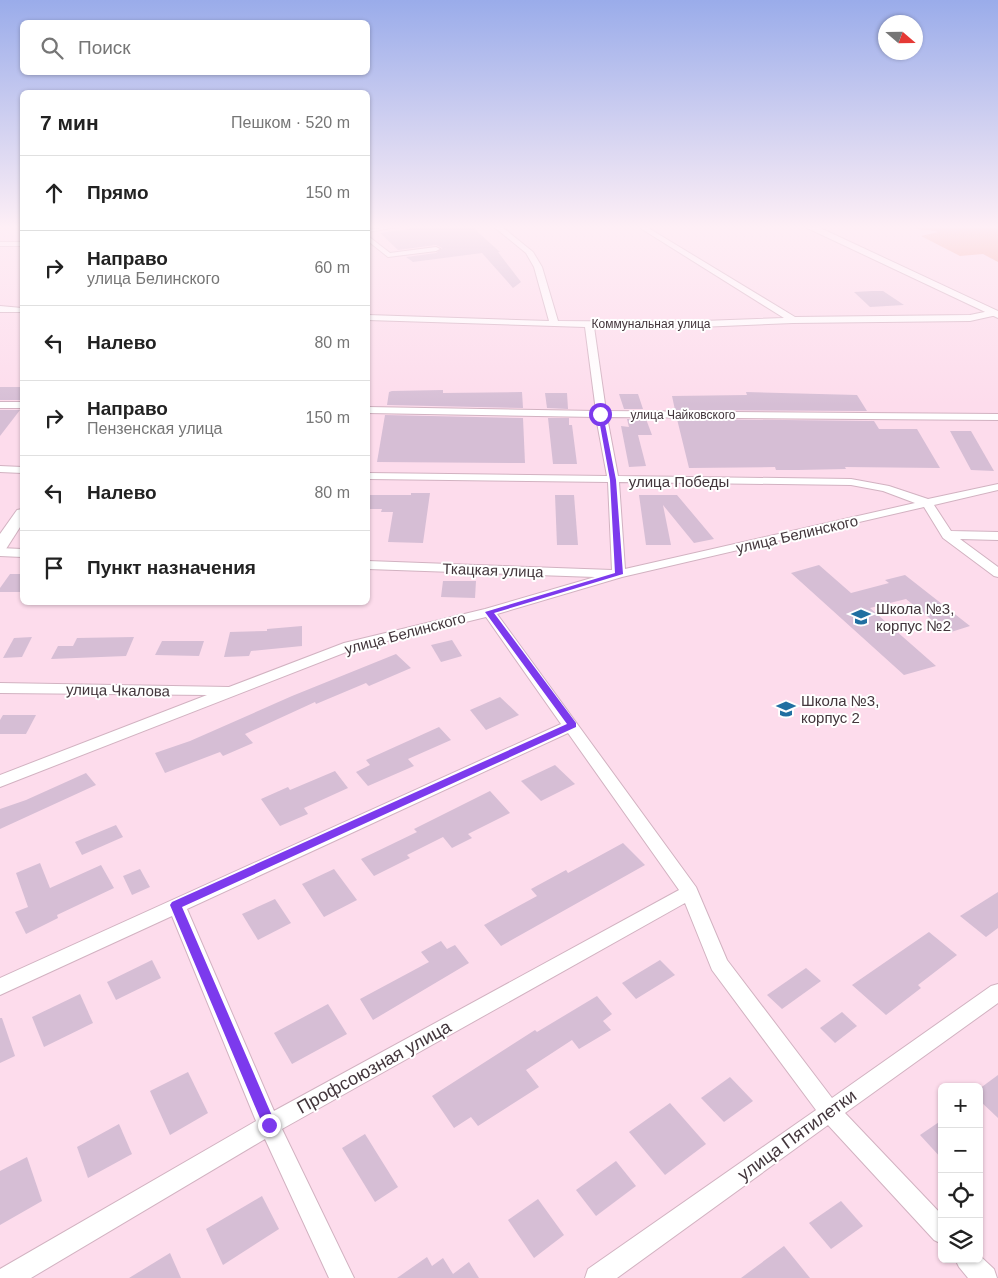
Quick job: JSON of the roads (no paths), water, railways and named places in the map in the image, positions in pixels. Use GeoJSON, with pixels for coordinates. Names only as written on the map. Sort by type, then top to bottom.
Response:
{"type":"FeatureCollection","features":[{"type":"Feature","properties":{"kind":"main road"},"geometry":{"type":"LineString","coordinates":[[935,286],[996,314]]}},
{"type":"Feature","properties":{"kind":"street"},"geometry":{"type":"LineString","coordinates":[[543,286],[554,324]]}},
{"type":"Feature","properties":{"kind":"street"},"geometry":{"type":"LineString","coordinates":[[737,286],[793,320]]}},
{"type":"Feature","properties":{"kind":"street"},"geometry":{"type":"LineString","coordinates":[[0,309],[20,310]]}},
{"type":"Feature","properties":{"kind":"street","name":"Коммунальная улица"},"geometry":{"type":"LineString","coordinates":[[370,318],[554,324],[676,325],[793,320],[970,318],[996,314]]}},
{"type":"Feature","properties":{"kind":"street"},"geometry":{"type":"LineString","coordinates":[[589,324],[600,414],[613,480],[619,574]]}},
{"type":"Feature","properties":{"kind":"street"},"geometry":{"type":"LineString","coordinates":[[0,405],[20,405]]}},
{"type":"Feature","properties":{"kind":"street","name":"улица Чайковского"},"geometry":{"type":"LineString","coordinates":[[370,410],[998,417]]}},
{"type":"Feature","properties":{"kind":"street"},"geometry":{"type":"LineString","coordinates":[[0,469],[20,470]]}},
{"type":"Feature","properties":{"kind":"street","name":"улица Победы"},"geometry":{"type":"LineString","coordinates":[[370,476],[851,482],[885,488],[927,502]]}},
{"type":"Feature","properties":{"kind":"street","name":"улица Белинского"},"geometry":{"type":"LineString","coordinates":[[0,780],[236,691],[349,646],[489,612],[619,574],[998,487]]}},
{"type":"Feature","properties":{"kind":"street"},"geometry":{"type":"LineString","coordinates":[[927,502],[947,535],[998,573]]}},
{"type":"Feature","properties":{"kind":"street"},"geometry":{"type":"LineString","coordinates":[[0,546],[20,516]]}},
{"type":"Feature","properties":{"kind":"street"},"geometry":{"type":"LineString","coordinates":[[947,535],[998,536]]}},
{"type":"Feature","properties":{"kind":"street"},"geometry":{"type":"LineString","coordinates":[[0,552],[20,553]]}},
{"type":"Feature","properties":{"kind":"street","name":"Ткацкая улица"},"geometry":{"type":"LineString","coordinates":[[370,565],[619,574]]}},
{"type":"Feature","properties":{"kind":"street"},"geometry":{"type":"LineString","coordinates":[[489,612],[572,725],[690,892],[719,964],[830,1112],[938,1228]]}},
{"type":"Feature","properties":{"kind":"street","name":"улица Чкалова"},"geometry":{"type":"LineString","coordinates":[[0,688],[236,691]]}},
{"type":"Feature","properties":{"kind":"street"},"geometry":{"type":"LineString","coordinates":[[0,987],[572,725]]}},
{"type":"Feature","properties":{"kind":"street","name":"Профсоюзная улица"},"geometry":{"type":"LineString","coordinates":[[8,1278],[269,1125],[690,892]]}},
{"type":"Feature","properties":{"kind":"street"},"geometry":{"type":"LineString","coordinates":[[176,905],[269,1125],[342,1278]]}},
{"type":"Feature","properties":{"kind":"street","name":"улица Пятилетки"},"geometry":{"type":"LineString","coordinates":[[597,1278],[998,992]]}},
{"type":"Feature","properties":{"kind":"street"},"geometry":{"type":"LineString","coordinates":[[971,1263],[985,1278]]}},
{"type":"Feature","properties":{"kind":"place","name":"Школа №3, корпус №2"},"geometry":{"type":"Point","coordinates":[861,617]}},
{"type":"Feature","properties":{"kind":"place","name":"Школа №3, корпус 2"},"geometry":{"type":"Point","coordinates":[786,709]}}]}
